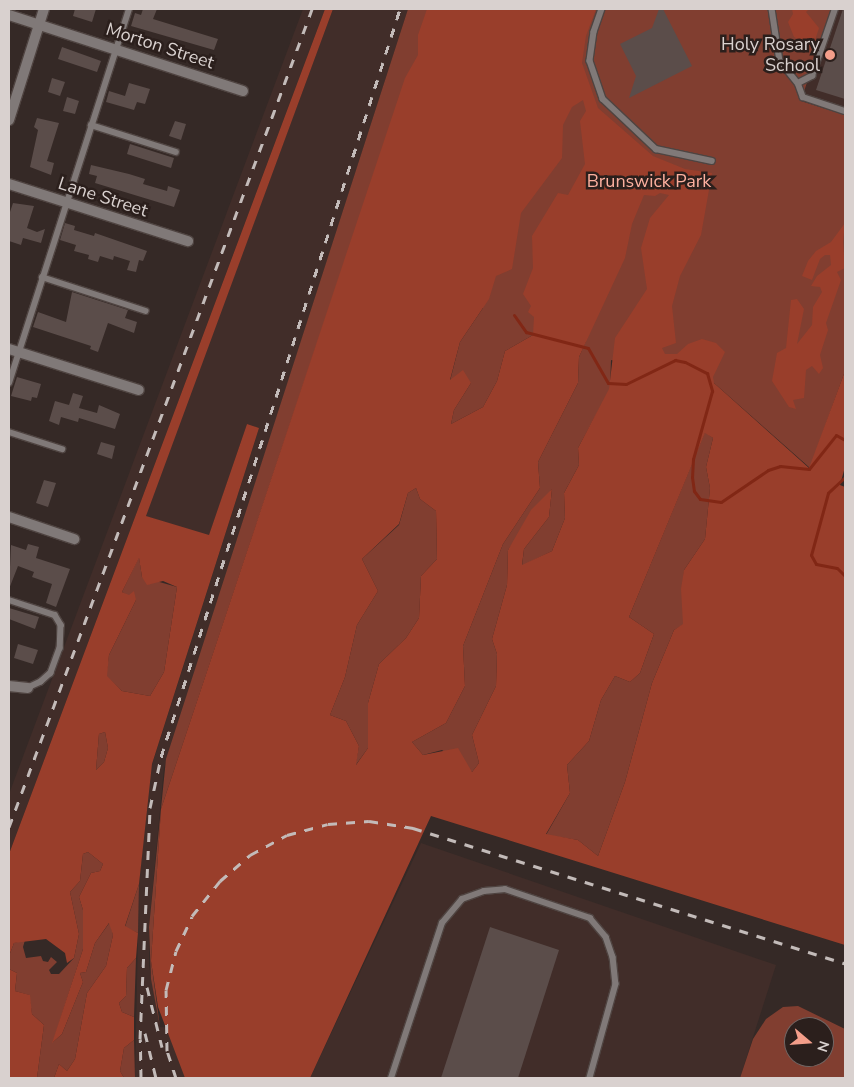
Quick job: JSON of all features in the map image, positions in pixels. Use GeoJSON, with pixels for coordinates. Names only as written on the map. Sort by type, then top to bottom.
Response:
{"type":"FeatureCollection","features":[{"type":"Feature","properties":{"kind":"street"},"geometry":{"type":"LineString","coordinates":[[9,120],[44,9]]}},
{"type":"Feature","properties":{"kind":"street","name":"Morton Street"},"geometry":{"type":"LineString","coordinates":[[9,15],[243,91]]}},
{"type":"Feature","properties":{"kind":"street","name":"Lane Street"},"geometry":{"type":"LineString","coordinates":[[9,184],[188,241]]}},
{"type":"Feature","properties":{"kind":"street"},"geometry":{"type":"LineString","coordinates":[[14,351],[139,390]]}},
{"type":"Feature","properties":{"kind":"street"},"geometry":{"type":"LineString","coordinates":[[9,517],[74,539]]}},
{"type":"Feature","properties":{"kind":"street"},"geometry":{"type":"LineString","coordinates":[[9,686],[28,688]]}},
{"type":"Feature","properties":{"kind":"lane"},"geometry":{"type":"LineString","coordinates":[[9,383],[14,351],[42,278],[129,9]]}},
{"type":"Feature","properties":{"kind":"lane"},"geometry":{"type":"LineString","coordinates":[[602,9],[594,32],[590,62],[603,99],[656,149],[712,161]]}},
{"type":"Feature","properties":{"kind":"lane"},"geometry":{"type":"LineString","coordinates":[[772,9],[780,60],[798,83],[803,97],[845,111]]}},
{"type":"Feature","properties":{"kind":"lane"},"geometry":{"type":"LineString","coordinates":[[798,83],[812,76],[835,9]]}},
{"type":"Feature","properties":{"kind":"lane"},"geometry":{"type":"LineString","coordinates":[[91,125],[176,152]]}},
{"type":"Feature","properties":{"kind":"lane"},"geometry":{"type":"LineString","coordinates":[[42,278],[146,311]]}},
{"type":"Feature","properties":{"kind":"lane"},"geometry":{"type":"LineString","coordinates":[[9,432],[62,449]]}},
{"type":"Feature","properties":{"kind":"lane"},"geometry":{"type":"LineString","coordinates":[[9,600],[55,615],[62,625],[60,648],[51,673],[42,682],[28,688]]}},
{"type":"Feature","properties":{"kind":"lane"},"geometry":{"type":"LineString","coordinates":[[390,1078],[442,924],[462,899],[484,890],[505,889],[590,918],[606,937],[614,957],[616,984],[590,1078]]}},
{"type":"Feature","properties":{"kind":"shaded area"},"geometry":{"type":"Polygon","coordinates":[[[303,9],[325,9],[9,854],[9,794],[303,9]]]}},
{"type":"Feature","properties":{"kind":"shaded area"},"geometry":{"type":"Polygon","coordinates":[[[333,9],[408,9],[164,768],[149,927],[149,965],[160,1027],[173,1028],[185,1078],[135,1078],[139,884],[150,771],[259,428],[247,424],[209,536],[145,516],[333,9]]]}},
{"type":"Feature","properties":{"kind":"shaded area","name":"Holy Rosary School"},"geometry":{"type":"Polygon","coordinates":[[[831,9],[845,9],[845,115],[801,101],[831,9]]]}},
{"type":"Feature","properties":{"kind":"shaded area"},"geometry":{"type":"Polygon","coordinates":[[[421,843],[776,965],[740,1078],[310,1078],[421,843]]]}},
{"type":"Feature","properties":{"kind":"green space"},"geometry":{"type":"Polygon","coordinates":[[[325,9],[333,9],[146,516],[209,535],[247,424],[259,428],[152,764],[139,884],[125,926],[138,933],[136,958],[127,968],[126,996],[119,1003],[122,1012],[134,1017],[134,1040],[124,1048],[120,1071],[124,1078],[54,1078],[59,1064],[67,1071],[75,1059],[87,993],[106,966],[113,935],[109,923],[95,943],[86,972],[80,973],[83,982],[62,1034],[52,1043],[83,949],[83,910],[79,897],[91,873],[100,871],[103,864],[88,852],[83,854],[80,881],[70,892],[79,934],[74,958],[67,963],[65,953],[46,939],[14,943],[9,956],[9,854],[325,9]],[[139,558],[122,592],[129,595],[134,591],[136,600],[109,655],[107,676],[122,691],[150,696],[164,672],[177,587],[163,581],[147,585],[142,577],[139,558]],[[105,732],[99,734],[96,770],[104,762],[108,748],[105,732]]]}},
{"type":"Feature","properties":{"kind":"green space","name":"Brunswick Park"},"geometry":{"type":"Polygon","coordinates":[[[408,9],[831,9],[801,101],[845,115],[845,371],[810,468],[714,383],[611,360],[610,389],[578,448],[579,465],[564,493],[565,518],[552,551],[522,566],[524,549],[549,517],[552,489],[508,550],[507,585],[492,639],[497,654],[496,686],[472,735],[479,763],[472,772],[442,750],[423,755],[412,742],[446,723],[465,686],[463,646],[503,544],[540,488],[538,462],[578,383],[579,357],[586,341],[533,335],[505,351],[497,381],[483,407],[451,424],[454,410],[471,383],[450,381],[460,342],[483,308],[344,263],[161,809],[151,961],[160,1027],[151,979],[149,927],[166,759],[408,9]]]}},
{"type":"Feature","properties":{"kind":"green space"},"geometry":{"type":"Polygon","coordinates":[[[427,9],[596,9],[586,36],[582,63],[598,108],[653,156],[685,169],[712,173],[701,235],[680,276],[672,306],[676,343],[662,348],[665,354],[677,354],[688,344],[702,339],[716,343],[725,352],[713,377],[714,383],[809,468],[845,371],[845,467],[840,485],[845,487],[845,945],[431,816],[310,1078],[185,1078],[158,1007],[151,961],[161,809],[405,78],[418,55],[418,35],[427,9]],[[583,100],[572,107],[563,125],[562,158],[521,213],[512,269],[496,276],[489,299],[460,342],[450,380],[463,370],[471,383],[454,410],[451,424],[483,407],[497,381],[505,351],[533,335],[534,317],[528,312],[531,306],[523,294],[533,268],[532,236],[558,193],[568,195],[585,164],[580,121],[586,111],[583,100]],[[660,193],[655,196],[644,195],[632,224],[625,258],[579,357],[578,383],[538,462],[540,488],[503,544],[463,646],[465,686],[446,723],[412,742],[423,755],[458,748],[472,772],[479,763],[472,735],[496,686],[497,654],[492,639],[507,585],[508,550],[531,510],[552,489],[549,517],[524,549],[522,565],[552,551],[565,518],[564,493],[579,465],[578,448],[609,389],[615,338],[647,289],[641,248],[650,218],[669,195],[660,193]],[[705,433],[629,617],[654,634],[640,673],[630,682],[615,676],[601,700],[589,741],[567,765],[570,793],[546,834],[578,840],[598,856],[625,782],[652,683],[674,630],[683,624],[681,589],[684,570],[705,539],[710,488],[706,467],[713,438],[705,433]],[[416,488],[408,493],[399,524],[362,559],[378,591],[357,625],[345,677],[330,715],[346,721],[359,746],[356,765],[368,748],[368,703],[379,664],[406,638],[419,618],[421,576],[437,559],[436,511],[420,499],[416,488]]]}},
{"type":"Feature","properties":{"kind":"green space"},"geometry":{"type":"Polygon","coordinates":[[[792,9],[809,9],[806,12],[819,28],[814,43],[808,45],[794,37],[788,22],[793,14],[792,9]]]}},
{"type":"Feature","properties":{"kind":"green space"},"geometry":{"type":"Polygon","coordinates":[[[845,223],[843,242],[845,268],[837,272],[841,280],[826,323],[828,330],[820,355],[823,368],[819,374],[812,366],[806,370],[804,398],[793,400],[796,409],[789,407],[772,381],[777,353],[786,348],[791,300],[797,299],[804,309],[797,344],[812,325],[813,307],[822,292],[820,287],[811,286],[817,276],[831,265],[830,255],[825,255],[820,259],[812,280],[802,276],[808,261],[816,251],[831,242],[845,223]]]}},
{"type":"Feature","properties":{"kind":"green space"},"geometry":{"type":"Polygon","coordinates":[[[705,432],[713,438],[706,467],[710,488],[705,539],[684,570],[683,625],[674,630],[652,683],[625,782],[598,856],[578,840],[546,835],[570,793],[567,765],[589,741],[601,700],[615,676],[630,682],[640,673],[654,634],[629,617],[705,432]]]}},
{"type":"Feature","properties":{"kind":"green space"},"geometry":{"type":"Polygon","coordinates":[[[416,488],[420,499],[436,511],[437,559],[421,576],[419,618],[406,638],[379,664],[368,703],[368,748],[355,766],[359,746],[346,721],[330,715],[345,677],[357,625],[378,591],[362,559],[399,525],[408,493],[416,488]]]}},
{"type":"Feature","properties":{"kind":"green space"},"geometry":{"type":"Polygon","coordinates":[[[139,557],[142,577],[177,587],[164,672],[150,696],[122,691],[106,676],[109,655],[136,600],[122,592],[139,557]]]}},
{"type":"Feature","properties":{"kind":"green space"},"geometry":{"type":"Polygon","coordinates":[[[105,732],[108,748],[104,762],[96,770],[99,734],[105,732]]]}},
{"type":"Feature","properties":{"kind":"green space"},"geometry":{"type":"Polygon","coordinates":[[[88,852],[103,864],[100,871],[91,873],[79,897],[83,910],[83,949],[53,1042],[62,1034],[83,982],[80,973],[86,972],[95,943],[110,922],[113,935],[106,966],[87,993],[75,1059],[67,1071],[59,1064],[54,1078],[37,1078],[44,1025],[32,1014],[29,995],[15,991],[17,973],[9,969],[9,956],[14,943],[25,940],[23,947],[26,958],[41,956],[43,961],[48,962],[51,957],[57,962],[49,970],[51,974],[59,974],[74,958],[79,934],[70,892],[80,881],[83,854],[88,852]]]}},
{"type":"Feature","properties":{"kind":"green space"},"geometry":{"type":"Polygon","coordinates":[[[139,884],[138,933],[125,927],[139,884]]]}},
{"type":"Feature","properties":{"kind":"green space"},"geometry":{"type":"Polygon","coordinates":[[[136,958],[134,1017],[122,1012],[119,1003],[126,996],[127,968],[136,958]]]}},
{"type":"Feature","properties":{"kind":"green space"},"geometry":{"type":"Polygon","coordinates":[[[9,969],[17,973],[15,991],[30,995],[32,1014],[44,1025],[37,1078],[9,1078],[9,969]]]}},
{"type":"Feature","properties":{"kind":"green space"},"geometry":{"type":"Polygon","coordinates":[[[798,1006],[820,1017],[784,1017],[784,1067],[834,1067],[834,1024],[845,1029],[845,1078],[740,1078],[753,1039],[766,1019],[783,1007],[798,1006]]]}},
{"type":"Feature","properties":{"kind":"green space"},"geometry":{"type":"Polygon","coordinates":[[[134,1040],[135,1078],[124,1078],[120,1071],[124,1048],[134,1040]]]}},
{"type":"Feature","properties":{"kind":"building"},"geometry":{"type":"Polygon","coordinates":[[[75,9],[96,9],[92,22],[73,16],[75,9]]]}},
{"type":"Feature","properties":{"kind":"building"},"geometry":{"type":"Polygon","coordinates":[[[143,9],[157,9],[153,19],[218,39],[214,50],[131,26],[135,13],[141,15],[143,9]]]}},
{"type":"Feature","properties":{"kind":"building"},"geometry":{"type":"Polygon","coordinates":[[[659,9],[663,9],[692,66],[629,98],[636,76],[620,44],[652,28],[659,9]]]}},
{"type":"Feature","properties":{"kind":"building"},"geometry":{"type":"Polygon","coordinates":[[[843,9],[845,9],[845,99],[816,90],[843,9]]]}},
{"type":"Feature","properties":{"kind":"building"},"geometry":{"type":"Polygon","coordinates":[[[62,47],[101,61],[97,72],[58,59],[62,47]]]}},
{"type":"Feature","properties":{"kind":"building"},"geometry":{"type":"Polygon","coordinates":[[[52,78],[65,82],[60,96],[48,92],[52,78]]]}},
{"type":"Feature","properties":{"kind":"building"},"geometry":{"type":"Polygon","coordinates":[[[129,83],[150,89],[145,104],[137,102],[134,110],[106,102],[109,91],[125,96],[129,83]]]}},
{"type":"Feature","properties":{"kind":"building"},"geometry":{"type":"Polygon","coordinates":[[[67,97],[79,101],[75,114],[63,111],[67,97]]]}},
{"type":"Feature","properties":{"kind":"building"},"geometry":{"type":"Polygon","coordinates":[[[37,118],[59,123],[47,161],[54,163],[51,175],[30,167],[38,130],[34,127],[37,118]]]}},
{"type":"Feature","properties":{"kind":"building"},"geometry":{"type":"Polygon","coordinates":[[[175,121],[186,124],[181,140],[169,136],[175,121]]]}},
{"type":"Feature","properties":{"kind":"building"},"geometry":{"type":"Polygon","coordinates":[[[130,144],[174,158],[171,168],[127,154],[130,144]]]}},
{"type":"Feature","properties":{"kind":"building"},"geometry":{"type":"Polygon","coordinates":[[[91,165],[145,179],[143,184],[167,191],[168,186],[180,190],[174,207],[95,183],[97,176],[89,174],[91,165]]]}},
{"type":"Feature","properties":{"kind":"building"},"geometry":{"type":"Polygon","coordinates":[[[13,203],[34,206],[27,228],[37,232],[45,229],[41,243],[23,238],[21,245],[9,241],[9,215],[13,203]]]}},
{"type":"Feature","properties":{"kind":"building"},"geometry":{"type":"Polygon","coordinates":[[[65,223],[75,226],[74,230],[94,236],[95,233],[147,251],[143,261],[139,260],[136,272],[127,270],[130,261],[114,256],[113,260],[100,256],[98,262],[88,259],[89,255],[74,251],[76,245],[60,240],[65,223]]]}},
{"type":"Feature","properties":{"kind":"building"},"geometry":{"type":"Polygon","coordinates":[[[72,292],[128,310],[125,318],[137,322],[134,333],[108,323],[98,352],[90,349],[91,346],[33,327],[38,312],[66,322],[72,292]]]}},
{"type":"Feature","properties":{"kind":"building"},"geometry":{"type":"Polygon","coordinates":[[[17,377],[41,384],[37,398],[32,397],[31,401],[11,396],[17,377]]]}},
{"type":"Feature","properties":{"kind":"building"},"geometry":{"type":"Polygon","coordinates":[[[73,393],[83,396],[79,408],[97,413],[99,405],[120,414],[115,429],[79,418],[78,422],[61,417],[59,425],[49,421],[55,401],[69,405],[73,393]]]}},
{"type":"Feature","properties":{"kind":"building"},"geometry":{"type":"Polygon","coordinates":[[[101,442],[115,446],[112,459],[97,454],[101,442]]]}},
{"type":"Feature","properties":{"kind":"building"},"geometry":{"type":"Polygon","coordinates":[[[44,480],[56,483],[48,507],[36,503],[44,480]]]}},
{"type":"Feature","properties":{"kind":"building"},"geometry":{"type":"Polygon","coordinates":[[[28,544],[39,547],[36,558],[70,569],[56,607],[46,603],[52,584],[32,577],[34,572],[18,566],[9,589],[11,545],[26,550],[28,544]]]}},
{"type":"Feature","properties":{"kind":"building"},"geometry":{"type":"Polygon","coordinates":[[[9,608],[39,617],[35,629],[9,619],[9,608]]]}},
{"type":"Feature","properties":{"kind":"building"},"geometry":{"type":"Polygon","coordinates":[[[18,644],[38,650],[33,664],[14,658],[18,644]]]}},
{"type":"Feature","properties":{"kind":"building"},"geometry":{"type":"Polygon","coordinates":[[[490,927],[559,950],[518,1078],[441,1078],[490,927]]]}},
{"type":"Feature","properties":{"kind":"waterway"},"geometry":{"type":"LineString","coordinates":[[514,315],[526,332],[588,348],[608,383],[626,384],[675,360],[685,362],[707,373],[712,391],[693,459],[692,477],[694,491],[700,499],[721,502],[768,470],[780,466],[809,469],[836,435],[845,440]]}},
{"type":"Feature","properties":{"kind":"waterway"},"geometry":{"type":"LineString","coordinates":[[845,477],[828,493],[811,555],[816,564],[837,568],[845,576]]}},
{"type":"Feature","properties":{"kind":"railway"},"geometry":{"type":"LineString","coordinates":[[9,827],[312,9]]}},
{"type":"Feature","properties":{"kind":"railway"},"geometry":{"type":"LineString","coordinates":[[141,1078],[140,1039],[150,808],[161,757],[400,9]]}},
{"type":"Feature","properties":{"kind":"railway"},"geometry":{"type":"LineString","coordinates":[[176,1078],[167,1051],[166,990],[176,951],[192,916],[220,881],[250,855],[287,835],[328,824],[369,821],[413,828],[845,963]]}},
{"type":"Feature","properties":{"kind":"railway"},"geometry":{"type":"LineString","coordinates":[[147,987],[162,1047]]}},
{"type":"Feature","properties":{"kind":"railway"},"geometry":{"type":"LineString","coordinates":[[145,1033],[156,1078]]}},
{"type":"Feature","properties":{"kind":"place","name":"Holy Rosary School"},"geometry":{"type":"Point","coordinates":[830,55]}}]}
